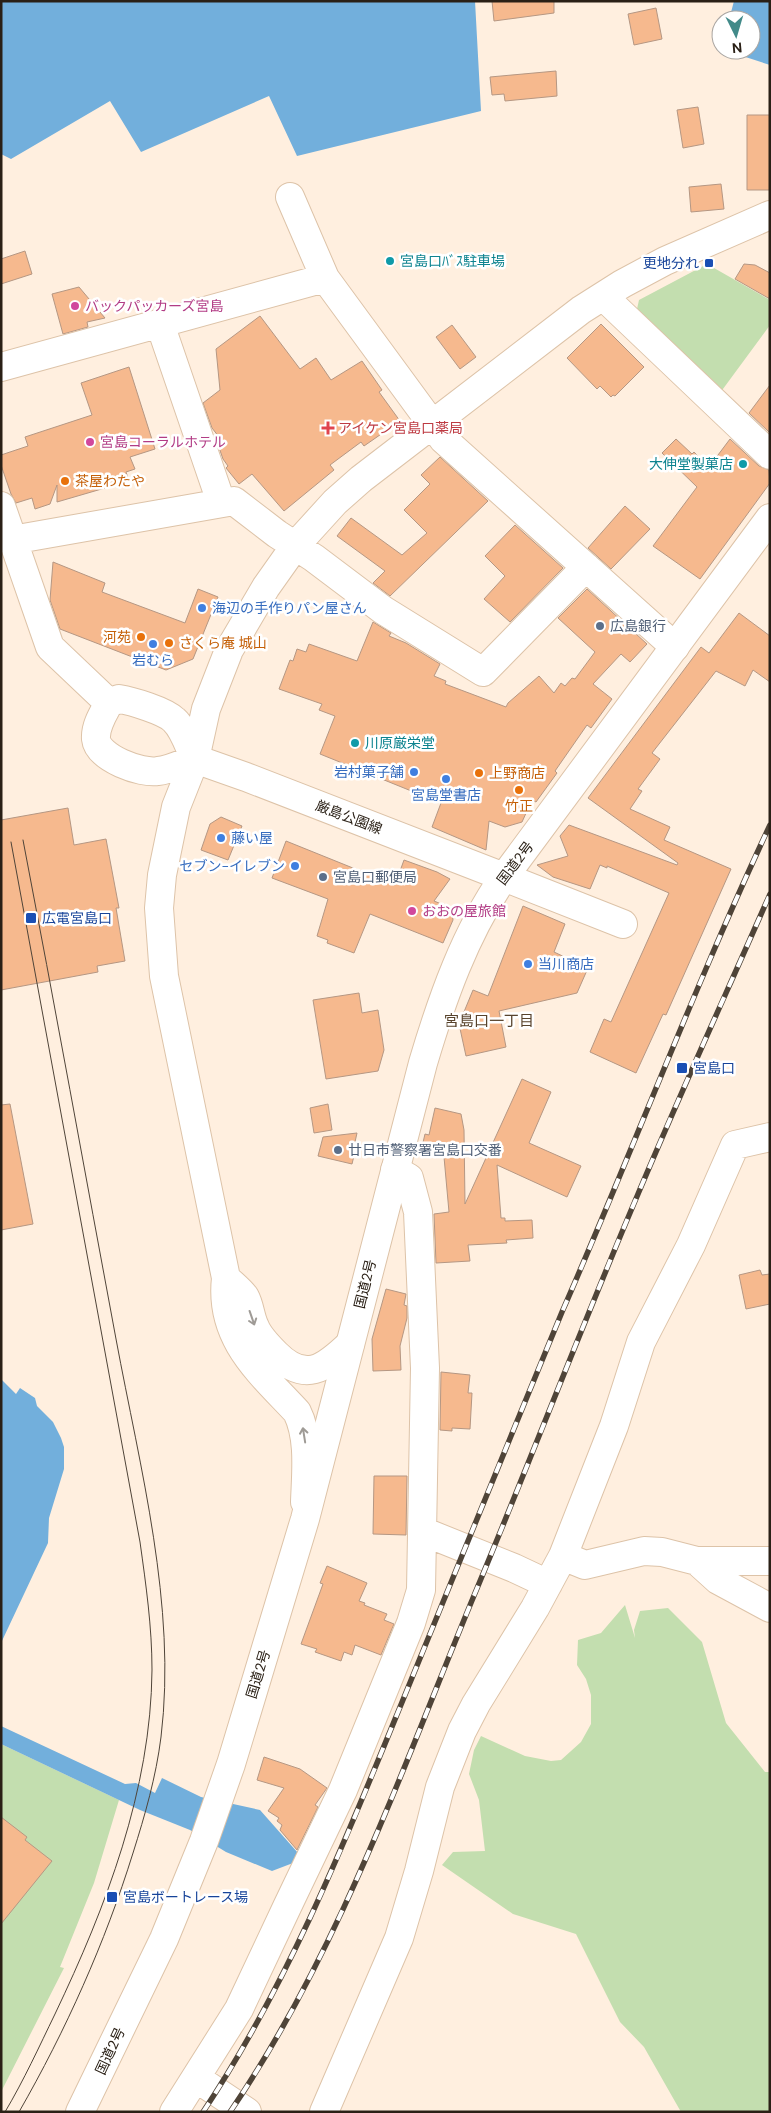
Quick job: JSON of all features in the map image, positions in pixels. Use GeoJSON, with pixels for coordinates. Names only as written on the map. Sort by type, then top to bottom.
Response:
{"type":"FeatureCollection","features":[{"type":"Feature","properties":{"kind":"main road"},"geometry":{"type":"LineString","coordinates":[[290,197],[325,278],[443,439],[675,646]]}},
{"type":"Feature","properties":{"kind":"main road"},"geometry":{"type":"LineString","coordinates":[[304,1518],[305,1444],[301,1420],[298,1412],[250,1361],[234,1332],[228,1312],[224,1295],[226,1278],[164,976],[159,925],[162,875],[172,823],[195,759],[206,708],[229,650],[266,587],[295,546],[335,502],[542,339],[604,296],[665,261],[770,215]]}},
{"type":"Feature","properties":{"kind":"main road"},"geometry":{"type":"LineString","coordinates":[[1,367],[325,278]]}},
{"type":"Feature","properties":{"kind":"main road"},"geometry":{"type":"LineString","coordinates":[[604,296],[770,455]]}},
{"type":"Feature","properties":{"kind":"main road"},"geometry":{"type":"LineString","coordinates":[[160,324],[221,502]]}},
{"type":"Feature","properties":{"kind":"main road"},"geometry":{"type":"LineString","coordinates":[[12,540],[234,501],[383,610],[483,672],[586,567]]}},
{"type":"Feature","properties":{"kind":"main road"},"geometry":{"type":"LineString","coordinates":[[1,506],[50,647],[109,703]]}},
{"type":"Feature","properties":{"kind":"main road","name":"国道2号"},"geometry":{"type":"LineString","coordinates":[[80,2112],[164,1939],[219,1799],[304,1518],[423,1063],[444,999],[485,904],[770,518]]}},
{"type":"Feature","properties":{"kind":"main road"},"geometry":{"type":"LineString","coordinates":[[119,699],[124,700],[168,716],[180,727],[195,759],[156,772],[143,770],[113,760],[102,751],[96,741],[97,728],[109,703],[119,699]]}},
{"type":"Feature","properties":{"kind":"main road","name":"厳島公園線"},"geometry":{"type":"LineString","coordinates":[[195,759],[255,780],[623,924]]}},
{"type":"Feature","properties":{"kind":"main road"},"geometry":{"type":"LineString","coordinates":[[324,2112],[399,1938],[417,1878],[440,1787],[462,1731],[563,1556],[614,1426],[641,1342],[691,1245],[735,1145],[770,1137]]}},
{"type":"Feature","properties":{"kind":"main road"},"geometry":{"type":"LineString","coordinates":[[174,2112],[239,2009],[343,1790],[410,1623],[421,1590],[426,1368],[418,1212],[409,1178],[395,1170]]}},
{"type":"Feature","properties":{"kind":"main road"},"geometry":{"type":"LineString","coordinates":[[226,1278],[245,1297],[255,1328],[266,1344],[291,1367],[303,1371],[316,1369],[335,1359],[350,1344]]}},
{"type":"Feature","properties":{"kind":"main road"},"geometry":{"type":"LineString","coordinates":[[422,1531],[514,1568],[548,1584]]}},
{"type":"Feature","properties":{"kind":"main road"},"geometry":{"type":"LineString","coordinates":[[563,1556],[585,1564],[644,1551],[662,1552],[697,1561],[770,1561]]}},
{"type":"Feature","properties":{"kind":"main road"},"geometry":{"type":"LineString","coordinates":[[697,1561],[718,1580],[770,1608]]}},
{"type":"Feature","properties":{"kind":"main road"},"geometry":{"type":"LineString","coordinates":[[196,2078],[247,2112]]}},
{"type":"Feature","properties":{"kind":"green space"},"geometry":{"type":"Polygon","coordinates":[[[707,264],[770,300],[770,325],[720,393],[637,309],[639,300],[707,264]]]}},
{"type":"Feature","properties":{"kind":"green space"},"geometry":{"type":"Polygon","coordinates":[[[625,1605],[635,1638],[634,1630],[640,1611],[668,1608],[702,1642],[726,1723],[765,1772],[770,1772],[770,2112],[681,2112],[644,2047],[620,2022],[576,1934],[513,1914],[442,1865],[453,1852],[485,1851],[479,1800],[469,1774],[474,1750],[481,1736],[525,1756],[551,1761],[561,1760],[581,1742],[591,1724],[591,1695],[586,1679],[577,1665],[578,1640],[601,1633],[625,1605]]]}},
{"type":"Feature","properties":{"kind":"green space"},"geometry":{"type":"Polygon","coordinates":[[[1,1744],[119,1800],[94,1883],[60,1967],[64,1968],[1,2092],[1,1744]]]}},
{"type":"Feature","properties":{"kind":"water"},"geometry":{"type":"Polygon","coordinates":[[[1,1],[475,1],[481,111],[297,156],[269,96],[141,152],[110,101],[11,159],[1,154],[1,1]]]}},
{"type":"Feature","properties":{"kind":"water"},"geometry":{"type":"Polygon","coordinates":[[[734,1],[770,1],[770,65],[755,60],[761,60],[761,10],[732,10],[734,1]]]}},
{"type":"Feature","properties":{"kind":"water"},"geometry":{"type":"Polygon","coordinates":[[[1,1379],[16,1394],[20,1388],[35,1398],[37,1406],[53,1422],[64,1447],[64,1469],[49,1518],[48,1543],[1,1643],[1,1379]]]}},
{"type":"Feature","properties":{"kind":"water"},"geometry":{"type":"Polygon","coordinates":[[[1,1726],[125,1784],[136,1783],[155,1793],[162,1778],[201,1797],[260,1810],[298,1853],[293,1863],[272,1871],[226,1852],[190,1830],[140,1810],[1,1744],[1,1726]]]}},
{"type":"Feature","properties":{"kind":"building"},"geometry":{"type":"Polygon","coordinates":[[[492,1],[554,1],[554,13],[494,21],[492,1]]]}},
{"type":"Feature","properties":{"kind":"building"},"geometry":{"type":"Polygon","coordinates":[[[656,8],[662,39],[634,45],[628,14],[656,8]]]}},
{"type":"Feature","properties":{"kind":"building"},"geometry":{"type":"Polygon","coordinates":[[[556,71],[557,96],[505,101],[504,94],[492,95],[490,77],[556,71]]]}},
{"type":"Feature","properties":{"kind":"building"},"geometry":{"type":"Polygon","coordinates":[[[698,107],[704,144],[683,148],[677,110],[698,107]]]}},
{"type":"Feature","properties":{"kind":"building"},"geometry":{"type":"Polygon","coordinates":[[[747,115],[770,115],[770,190],[747,190],[747,115]]]}},
{"type":"Feature","properties":{"kind":"building"},"geometry":{"type":"Polygon","coordinates":[[[721,184],[724,209],[691,212],[689,187],[721,184]]]}},
{"type":"Feature","properties":{"kind":"building"},"geometry":{"type":"Polygon","coordinates":[[[25,251],[32,274],[1,284],[1,259],[25,251]]]}},
{"type":"Feature","properties":{"kind":"building"},"geometry":{"type":"Polygon","coordinates":[[[744,264],[755,265],[770,273],[770,299],[735,279],[744,264]]]}},
{"type":"Feature","properties":{"kind":"building","name":"バックパッカーズ宮島"},"geometry":{"type":"Polygon","coordinates":[[[79,287],[105,318],[87,322],[88,327],[63,334],[52,294],[79,287]]]}},
{"type":"Feature","properties":{"kind":"building"},"geometry":{"type":"Polygon","coordinates":[[[260,316],[300,369],[316,358],[331,380],[362,361],[382,390],[379,392],[400,421],[364,446],[361,442],[330,465],[334,470],[284,511],[252,474],[239,484],[226,468],[228,466],[223,459],[216,439],[219,437],[212,428],[203,403],[220,390],[216,349],[260,316]]]}},
{"type":"Feature","properties":{"kind":"building"},"geometry":{"type":"Polygon","coordinates":[[[601,324],[644,367],[615,396],[611,397],[600,386],[597,389],[567,358],[601,324]]]}},
{"type":"Feature","properties":{"kind":"building"},"geometry":{"type":"Polygon","coordinates":[[[452,325],[476,357],[460,369],[436,337],[452,325]]]}},
{"type":"Feature","properties":{"kind":"building","name":"宮島コーラルホテル"},"geometry":{"type":"Polygon","coordinates":[[[129,367],[155,449],[130,457],[135,469],[126,472],[129,481],[57,502],[57,485],[50,504],[35,509],[32,498],[16,503],[1,465],[1,455],[28,446],[25,437],[92,415],[81,383],[129,367]]]}},
{"type":"Feature","properties":{"kind":"building"},"geometry":{"type":"Polygon","coordinates":[[[770,385],[770,433],[749,413],[770,385]]]}},
{"type":"Feature","properties":{"kind":"building"},"geometry":{"type":"Polygon","coordinates":[[[676,439],[692,454],[694,452],[709,467],[730,439],[759,466],[769,470],[770,483],[700,579],[653,546],[697,487],[662,453],[676,439]]]}},
{"type":"Feature","properties":{"kind":"building"},"geometry":{"type":"Polygon","coordinates":[[[440,457],[488,501],[390,596],[373,583],[385,571],[337,536],[351,518],[402,555],[427,533],[404,510],[430,484],[421,475],[440,457]]]}},
{"type":"Feature","properties":{"kind":"building"},"geometry":{"type":"Polygon","coordinates":[[[625,506],[650,529],[611,569],[588,548],[625,506]]]}},
{"type":"Feature","properties":{"kind":"building"},"geometry":{"type":"Polygon","coordinates":[[[515,525],[563,568],[510,622],[484,599],[505,576],[485,556],[515,525]]]}},
{"type":"Feature","properties":{"kind":"building"},"geometry":{"type":"Polygon","coordinates":[[[53,562],[105,583],[102,592],[185,623],[198,589],[218,597],[193,659],[166,670],[60,629],[50,600],[53,562]]]}},
{"type":"Feature","properties":{"kind":"building"},"geometry":{"type":"Polygon","coordinates":[[[587,589],[647,644],[630,662],[621,654],[593,684],[612,699],[591,728],[587,725],[536,802],[532,800],[522,822],[505,827],[489,821],[486,850],[432,827],[441,803],[320,754],[335,716],[319,710],[322,704],[279,689],[290,660],[293,661],[297,649],[306,652],[309,644],[357,661],[373,622],[391,633],[389,636],[406,643],[440,664],[434,676],[446,681],[445,684],[506,707],[508,703],[539,676],[554,693],[561,683],[565,686],[572,678],[575,679],[595,652],[558,618],[587,589]]]}},
{"type":"Feature","properties":{"kind":"building"},"geometry":{"type":"Polygon","coordinates":[[[739,613],[770,636],[770,682],[753,670],[745,686],[716,671],[652,753],[660,759],[638,789],[642,791],[630,809],[670,827],[664,840],[731,869],[666,1015],[663,1014],[636,1073],[590,1052],[604,1019],[611,1022],[669,893],[607,866],[607,868],[600,865],[590,889],[553,877],[537,865],[568,856],[560,836],[569,825],[677,865],[678,863],[588,798],[701,647],[709,653],[739,613]]]}},
{"type":"Feature","properties":{"kind":"building"},"geometry":{"type":"Polygon","coordinates":[[[68,808],[74,845],[106,839],[119,908],[116,908],[125,961],[97,966],[98,972],[1,990],[1,820],[68,808]]]}},
{"type":"Feature","properties":{"kind":"building","name":"藤い屋"},"geometry":{"type":"Polygon","coordinates":[[[221,817],[242,826],[228,860],[201,850],[210,824],[221,817]]]}},
{"type":"Feature","properties":{"kind":"building"},"geometry":{"type":"Polygon","coordinates":[[[286,841],[395,885],[404,860],[437,872],[450,879],[434,901],[451,908],[453,920],[443,943],[370,914],[354,953],[327,943],[328,940],[317,936],[328,899],[272,878],[286,841]]]}},
{"type":"Feature","properties":{"kind":"building"},"geometry":{"type":"Polygon","coordinates":[[[523,906],[565,924],[554,952],[588,968],[577,993],[499,1011],[506,1047],[466,1056],[459,1024],[473,990],[488,996],[523,906]]]}},
{"type":"Feature","properties":{"kind":"building"},"geometry":{"type":"Polygon","coordinates":[[[359,993],[362,1013],[378,1010],[384,1050],[378,1071],[326,1079],[313,1000],[359,993]]]}},
{"type":"Feature","properties":{"kind":"building"},"geometry":{"type":"Polygon","coordinates":[[[522,1079],[551,1092],[529,1143],[581,1166],[567,1197],[497,1165],[501,1218],[505,1218],[505,1221],[532,1220],[533,1238],[506,1240],[507,1243],[468,1245],[470,1261],[436,1263],[434,1214],[449,1212],[444,1157],[421,1151],[425,1134],[429,1135],[435,1108],[461,1114],[464,1130],[465,1204],[522,1079]]]}},
{"type":"Feature","properties":{"kind":"building"},"geometry":{"type":"Polygon","coordinates":[[[10,1104],[33,1224],[1,1230],[1,1105],[10,1104]]]}},
{"type":"Feature","properties":{"kind":"building"},"geometry":{"type":"Polygon","coordinates":[[[328,1104],[332,1130],[314,1133],[310,1108],[328,1104]]]}},
{"type":"Feature","properties":{"kind":"building"},"geometry":{"type":"Polygon","coordinates":[[[357,1133],[355,1142],[357,1143],[352,1164],[318,1156],[323,1137],[357,1133]]]}},
{"type":"Feature","properties":{"kind":"building"},"geometry":{"type":"Polygon","coordinates":[[[760,1270],[762,1275],[770,1274],[770,1304],[746,1309],[739,1275],[760,1270]]]}},
{"type":"Feature","properties":{"kind":"building"},"geometry":{"type":"Polygon","coordinates":[[[386,1289],[406,1294],[404,1305],[407,1306],[407,1318],[400,1346],[401,1370],[373,1371],[372,1339],[386,1289]]]}},
{"type":"Feature","properties":{"kind":"building"},"geometry":{"type":"Polygon","coordinates":[[[441,1372],[470,1375],[468,1393],[472,1393],[470,1429],[452,1428],[452,1431],[440,1430],[441,1372]]]}},
{"type":"Feature","properties":{"kind":"building"},"geometry":{"type":"Polygon","coordinates":[[[374,1476],[407,1476],[406,1535],[373,1534],[374,1476]]]}},
{"type":"Feature","properties":{"kind":"building"},"geometry":{"type":"Polygon","coordinates":[[[327,1566],[367,1583],[359,1601],[365,1603],[364,1605],[387,1614],[384,1620],[394,1624],[381,1655],[355,1645],[352,1655],[344,1652],[341,1661],[315,1652],[317,1649],[301,1644],[323,1584],[320,1583],[327,1566]]]}},
{"type":"Feature","properties":{"kind":"building"},"geometry":{"type":"Polygon","coordinates":[[[264,1757],[300,1769],[327,1788],[315,1805],[318,1807],[297,1850],[280,1830],[282,1825],[277,1821],[279,1818],[268,1811],[284,1788],[257,1780],[264,1757]]]}},
{"type":"Feature","properties":{"kind":"building"},"geometry":{"type":"Polygon","coordinates":[[[1,1817],[27,1837],[25,1840],[52,1861],[1,1924],[1,1817]]]}},
{"type":"Feature","properties":{"kind":"tram line"},"geometry":{"type":"LineString","coordinates":[[19,2112],[53,2050],[83,1986],[122,1887],[142,1824],[153,1781],[161,1737],[165,1688],[160,1588],[145,1487],[23,840]]}},
{"type":"Feature","properties":{"kind":"tram line"},"geometry":{"type":"LineString","coordinates":[[5,2112],[19,2088],[55,2014],[92,1932],[108,1890],[122,1847],[144,1759],[150,1715],[152,1670],[150,1622],[140,1542],[11,842]]}},
{"type":"Feature","properties":{"kind":"railway"},"geometry":{"type":"LineString","coordinates":[[203,2112],[261,2016],[334,1866],[562,1312],[742,885],[770,825]]}},
{"type":"Feature","properties":{"kind":"railway"},"geometry":{"type":"LineString","coordinates":[[230,2112],[268,2052],[303,1990],[365,1861],[617,1244],[670,1119],[770,894]]}},
{"type":"Feature","properties":{"kind":"place","name":"宮島口ﾊﾞｽ駐車場"},"geometry":{"type":"Point","coordinates":[390,261]}},
{"type":"Feature","properties":{"kind":"place","name":"更地分れ"},"geometry":{"type":"Point","coordinates":[709,263]}},
{"type":"Feature","properties":{"kind":"place","name":"バックパッカーズ宮島"},"geometry":{"type":"Point","coordinates":[75,306]}},
{"type":"Feature","properties":{"kind":"place","name":"アイケン宮島口薬局"},"geometry":{"type":"Point","coordinates":[328,428]}},
{"type":"Feature","properties":{"kind":"place","name":"宮島コーラルホテル"},"geometry":{"type":"Point","coordinates":[90,442]}},
{"type":"Feature","properties":{"kind":"place","name":"大伸堂製菓店"},"geometry":{"type":"Point","coordinates":[743,464]}},
{"type":"Feature","properties":{"kind":"place","name":"茶屋わたや"},"geometry":{"type":"Point","coordinates":[65,481]}},
{"type":"Feature","properties":{"kind":"place","name":"海辺の手作りパン屋さん"},"geometry":{"type":"Point","coordinates":[202,608]}},
{"type":"Feature","properties":{"kind":"place","name":"広島銀行"},"geometry":{"type":"Point","coordinates":[600,626]}},
{"type":"Feature","properties":{"kind":"place","name":"河苑"},"geometry":{"type":"Point","coordinates":[141,637]}},
{"type":"Feature","properties":{"kind":"place","name":"さくら庵 城山"},"geometry":{"type":"Point","coordinates":[169,643]}},
{"type":"Feature","properties":{"kind":"place","name":"岩むら"},"geometry":{"type":"Point","coordinates":[153,644]}},
{"type":"Feature","properties":{"kind":"place","name":"川原厳栄堂"},"geometry":{"type":"Point","coordinates":[355,743]}},
{"type":"Feature","properties":{"kind":"place","name":"岩村菓子舗"},"geometry":{"type":"Point","coordinates":[414,772]}},
{"type":"Feature","properties":{"kind":"place","name":"上野商店"},"geometry":{"type":"Point","coordinates":[479,773]}},
{"type":"Feature","properties":{"kind":"place","name":"宮島堂書店"},"geometry":{"type":"Point","coordinates":[446,779]}},
{"type":"Feature","properties":{"kind":"place","name":"竹正"},"geometry":{"type":"Point","coordinates":[519,790]}},
{"type":"Feature","properties":{"kind":"place","name":"藤い屋"},"geometry":{"type":"Point","coordinates":[221,838]}},
{"type":"Feature","properties":{"kind":"place","name":"セブン-イレブン"},"geometry":{"type":"Point","coordinates":[295,866]}},
{"type":"Feature","properties":{"kind":"place","name":"宮島口郵便局"},"geometry":{"type":"Point","coordinates":[323,877]}},
{"type":"Feature","properties":{"kind":"place","name":"おおの屋旅館"},"geometry":{"type":"Point","coordinates":[412,911]}},
{"type":"Feature","properties":{"kind":"place","name":"広電宮島口"},"geometry":{"type":"Point","coordinates":[31,918]}},
{"type":"Feature","properties":{"kind":"place","name":"当川商店"},"geometry":{"type":"Point","coordinates":[528,964]}},
{"type":"Feature","properties":{"kind":"place","name":"宮島口"},"geometry":{"type":"Point","coordinates":[682,1068]}},
{"type":"Feature","properties":{"kind":"place","name":"廿日市警察署宮島口交番"},"geometry":{"type":"Point","coordinates":[338,1150]}},
{"type":"Feature","properties":{"kind":"place","name":"宮島ボートレース場"},"geometry":{"type":"Point","coordinates":[112,1897]}},
{"type":"Feature","properties":{"kind":"district","name":"宮島口一丁目"},"geometry":{"type":"Point","coordinates":[489,1021]}}]}
